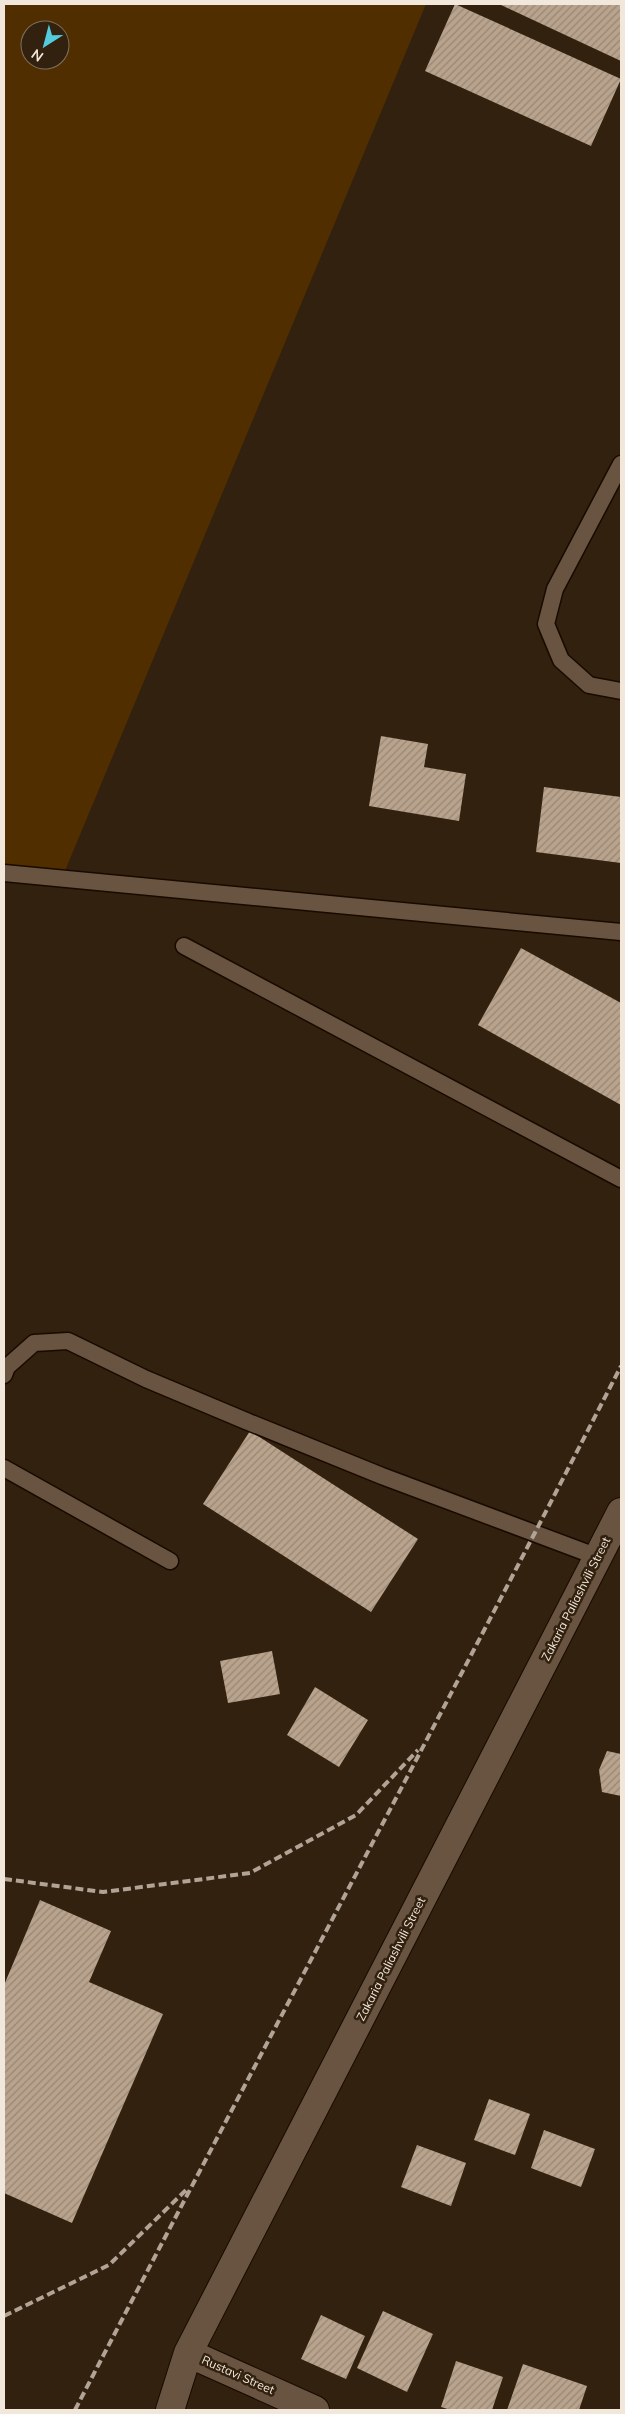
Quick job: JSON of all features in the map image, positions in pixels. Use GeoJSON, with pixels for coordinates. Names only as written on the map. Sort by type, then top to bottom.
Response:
{"type":"FeatureCollection","features":[{"type":"Feature","properties":{"kind":"street","name":"Zakaria Paliashvili Street"},"geometry":{"type":"LineString","coordinates":[[170,2410],[188,2352],[621,1512]]}},
{"type":"Feature","properties":{"kind":"street","name":"Rustavi Street"},"geometry":{"type":"LineString","coordinates":[[188,2352],[315,2410]]}},
{"type":"Feature","properties":{"kind":"lane"},"geometry":{"type":"LineString","coordinates":[[621,464],[555,589],[546,624],[561,660],[590,685],[621,692]]}},
{"type":"Feature","properties":{"kind":"lane"},"geometry":{"type":"LineString","coordinates":[[4,872],[621,932]]}},
{"type":"Feature","properties":{"kind":"lane"},"geometry":{"type":"LineString","coordinates":[[184,946],[621,1179]]}},
{"type":"Feature","properties":{"kind":"lane"},"geometry":{"type":"LineString","coordinates":[[4,1375],[7,1367],[34,1343],[68,1341],[146,1379],[246,1421],[382,1476],[598,1557]]}},
{"type":"Feature","properties":{"kind":"lane"},"geometry":{"type":"LineString","coordinates":[[4,1468],[170,1561]]}},
{"type":"Feature","properties":{"kind":"shaded area"},"geometry":{"type":"Polygon","coordinates":[[[4,4],[426,4],[62,878],[4,873],[4,4]]]}},
{"type":"Feature","properties":{"kind":"building"},"geometry":{"type":"Polygon","coordinates":[[[455,4],[621,79],[591,146],[425,71],[455,4]]]}},
{"type":"Feature","properties":{"kind":"building"},"geometry":{"type":"Polygon","coordinates":[[[499,4],[621,4],[621,61],[499,4]]]}},
{"type":"Feature","properties":{"kind":"building"},"geometry":{"type":"Polygon","coordinates":[[[381,736],[428,744],[424,767],[466,774],[459,821],[369,806],[381,736]]]}},
{"type":"Feature","properties":{"kind":"building"},"geometry":{"type":"Polygon","coordinates":[[[544,787],[621,797],[621,863],[536,852],[544,787]]]}},
{"type":"Feature","properties":{"kind":"building"},"geometry":{"type":"Polygon","coordinates":[[[521,948],[621,1003],[621,1105],[478,1025],[521,948]]]}},
{"type":"Feature","properties":{"kind":"building"},"geometry":{"type":"Polygon","coordinates":[[[250,1431],[418,1539],[371,1612],[203,1504],[250,1431]]]}},
{"type":"Feature","properties":{"kind":"building"},"geometry":{"type":"Polygon","coordinates":[[[272,1651],[280,1694],[228,1703],[220,1661],[272,1651]]]}},
{"type":"Feature","properties":{"kind":"building"},"geometry":{"type":"Polygon","coordinates":[[[315,1687],[368,1720],[339,1767],[287,1735],[315,1687]]]}},
{"type":"Feature","properties":{"kind":"building"},"geometry":{"type":"Polygon","coordinates":[[[607,1751],[621,1754],[621,1796],[602,1792],[599,1770],[607,1751]]]}},
{"type":"Feature","properties":{"kind":"building"},"geometry":{"type":"Polygon","coordinates":[[[40,1900],[111,1931],[89,1982],[163,2014],[72,2223],[4,2193],[4,1985],[40,1900]]]}},
{"type":"Feature","properties":{"kind":"building"},"geometry":{"type":"Polygon","coordinates":[[[489,2099],[530,2114],[515,2155],[474,2140],[489,2099]]]}},
{"type":"Feature","properties":{"kind":"building"},"geometry":{"type":"Polygon","coordinates":[[[544,2130],[595,2149],[581,2187],[531,2168],[544,2130]]]}},
{"type":"Feature","properties":{"kind":"building"},"geometry":{"type":"Polygon","coordinates":[[[417,2145],[466,2163],[451,2206],[401,2187],[417,2145]]]}},
{"type":"Feature","properties":{"kind":"building"},"geometry":{"type":"Polygon","coordinates":[[[383,2311],[433,2334],[407,2392],[357,2368],[383,2311]]]}},
{"type":"Feature","properties":{"kind":"building"},"geometry":{"type":"Polygon","coordinates":[[[321,2315],[365,2336],[346,2379],[301,2359],[321,2315]]]}},
{"type":"Feature","properties":{"kind":"building"},"geometry":{"type":"Polygon","coordinates":[[[456,2361],[503,2377],[492,2410],[451,2410],[441,2407],[456,2361]]]}},
{"type":"Feature","properties":{"kind":"building"},"geometry":{"type":"Polygon","coordinates":[[[523,2364],[587,2386],[579,2410],[507,2410],[523,2364]]]}},
{"type":"Feature","properties":{"kind":"railway"},"geometry":{"type":"LineString","coordinates":[[75,2410],[621,1366]]}},
{"type":"Feature","properties":{"kind":"railway"},"geometry":{"type":"LineString","coordinates":[[4,1879],[103,1892],[250,1873],[356,1815],[418,1750]]}},
{"type":"Feature","properties":{"kind":"railway"},"geometry":{"type":"LineString","coordinates":[[4,2316],[109,2265],[186,2190]]}}]}
